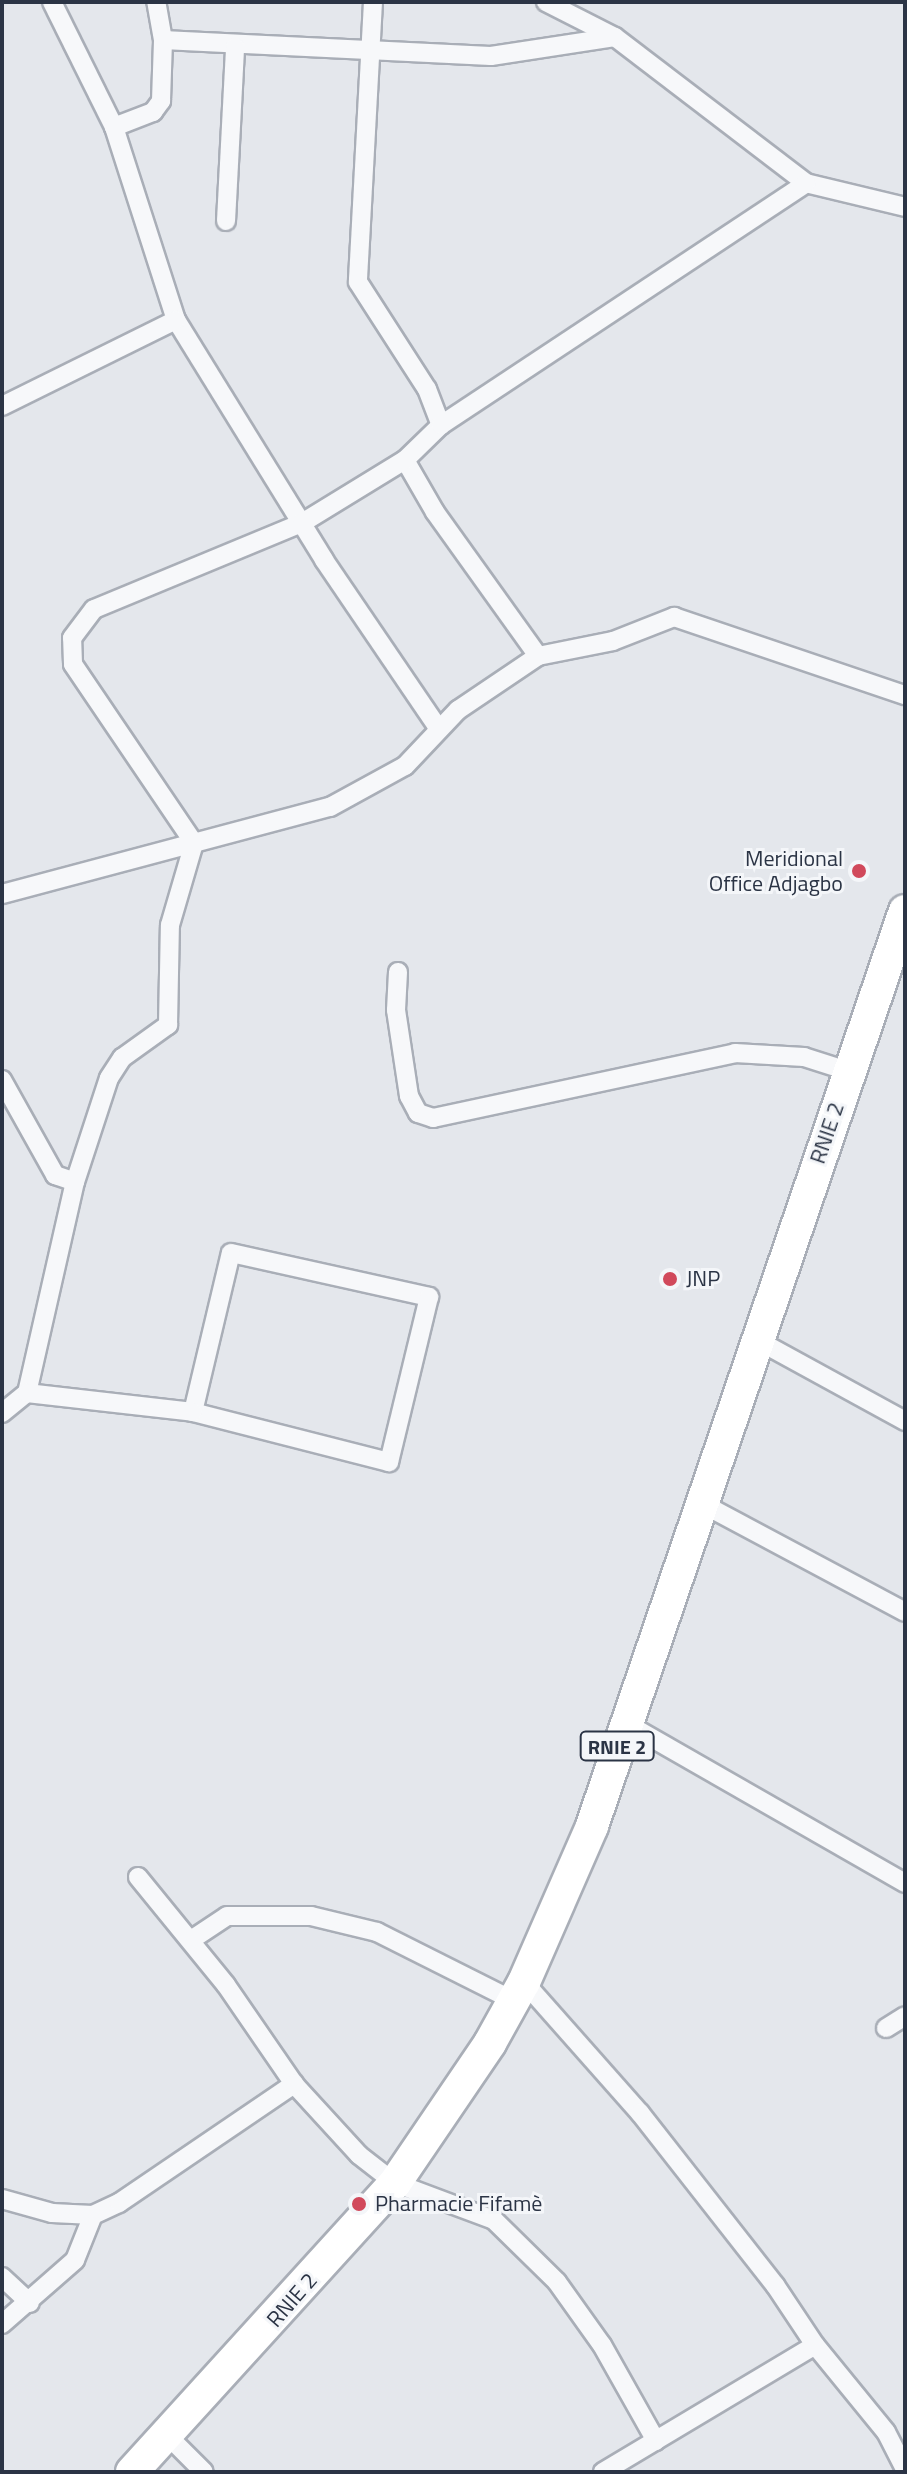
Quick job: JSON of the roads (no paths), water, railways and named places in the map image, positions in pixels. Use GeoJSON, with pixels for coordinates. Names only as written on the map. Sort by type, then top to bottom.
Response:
{"type":"FeatureCollection","features":[{"type":"Feature","properties":{"kind":"highway","name":"RNIE 2"},"geometry":{"type":"LineString","coordinates":[[132,2472],[169,2437],[395,2183],[519,1992],[592,1826],[624,1722],[905,911]]}},
{"type":"Feature","properties":{"kind":"street"},"geometry":{"type":"LineString","coordinates":[[52,2],[114,127],[176,320],[302,523],[439,729]]}},
{"type":"Feature","properties":{"kind":"street"},"geometry":{"type":"LineString","coordinates":[[114,127],[153,112],[161,101],[163,40],[156,2]]}},
{"type":"Feature","properties":{"kind":"street"},"geometry":{"type":"LineString","coordinates":[[373,2],[367,53],[358,282],[427,389],[441,425]]}},
{"type":"Feature","properties":{"kind":"street"},"geometry":{"type":"LineString","coordinates":[[546,2],[615,37],[806,183],[905,207]]}},
{"type":"Feature","properties":{"kind":"street"},"geometry":{"type":"LineString","coordinates":[[163,40],[235,47],[491,56],[615,37]]}},
{"type":"Feature","properties":{"kind":"street"},"geometry":{"type":"LineString","coordinates":[[226,221],[235,47]]}},
{"type":"Feature","properties":{"kind":"street"},"geometry":{"type":"LineString","coordinates":[[194,843],[73,664],[72,638],[94,609],[302,523],[405,460],[441,425],[806,183]]}},
{"type":"Feature","properties":{"kind":"street"},"geometry":{"type":"LineString","coordinates":[[2,406],[176,320]]}},
{"type":"Feature","properties":{"kind":"street"},"geometry":{"type":"LineString","coordinates":[[405,460],[435,512],[538,656]]}},
{"type":"Feature","properties":{"kind":"street"},"geometry":{"type":"LineString","coordinates":[[2,894],[330,807],[363,793],[405,766],[458,710],[538,656],[613,641],[674,617],[905,695]]}},
{"type":"Feature","properties":{"kind":"street"},"geometry":{"type":"LineString","coordinates":[[2,1413],[27,1393],[75,1182],[109,1078],[122,1058],[168,1025],[170,925],[194,843]]}},
{"type":"Feature","properties":{"kind":"street"},"geometry":{"type":"LineString","coordinates":[[398,972],[396,1010],[409,1096],[418,1113],[433,1118],[735,1053],[804,1057],[848,1071]]}},
{"type":"Feature","properties":{"kind":"street"},"geometry":{"type":"LineString","coordinates":[[2,1080],[55,1175],[75,1182]]}},
{"type":"Feature","properties":{"kind":"street"},"geometry":{"type":"LineString","coordinates":[[27,1393],[193,1412],[389,1462],[429,1297],[231,1253],[193,1412]]}},
{"type":"Feature","properties":{"kind":"street"},"geometry":{"type":"LineString","coordinates":[[757,1340],[905,1421]]}},
{"type":"Feature","properties":{"kind":"street"},"geometry":{"type":"LineString","coordinates":[[701,1503],[905,1612]]}},
{"type":"Feature","properties":{"kind":"street"},"geometry":{"type":"LineString","coordinates":[[624,1722],[905,1883]]}},
{"type":"Feature","properties":{"kind":"street"},"geometry":{"type":"LineString","coordinates":[[138,1877],[191,1940],[294,2084],[359,2155],[395,2183],[484,2215],[511,2234],[568,2295],[656,2441]]}},
{"type":"Feature","properties":{"kind":"street"},"geometry":{"type":"LineString","coordinates":[[191,1940],[227,1916],[311,1916],[377,1932],[519,1992],[640,2113],[775,2285],[815,2345],[886,2432],[905,2469]]}},
{"type":"Feature","properties":{"kind":"street"},"geometry":{"type":"LineString","coordinates":[[886,2028],[905,2016]]}},
{"type":"Feature","properties":{"kind":"street"},"geometry":{"type":"LineString","coordinates":[[2,2199],[52,2213],[93,2215],[142,2188],[294,2084]]}},
{"type":"Feature","properties":{"kind":"street"},"geometry":{"type":"LineString","coordinates":[[2,2324],[30,2303],[75,2260],[93,2215]]}},
{"type":"Feature","properties":{"kind":"street"},"geometry":{"type":"LineString","coordinates":[[2,2277],[30,2303]]}},
{"type":"Feature","properties":{"kind":"street"},"geometry":{"type":"LineString","coordinates":[[603,2472],[815,2345]]}},
{"type":"Feature","properties":{"kind":"street"},"geometry":{"type":"LineString","coordinates":[[169,2437],[204,2472]]}},
{"type":"Feature","properties":{"kind":"place","name":"Meridional Office Adjagbo"},"geometry":{"type":"Point","coordinates":[859,871]}},
{"type":"Feature","properties":{"kind":"place","name":"JNP"},"geometry":{"type":"Point","coordinates":[670,1279]}},
{"type":"Feature","properties":{"kind":"place","name":"Pharmacie Fifamè"},"geometry":{"type":"Point","coordinates":[359,2204]}}]}
